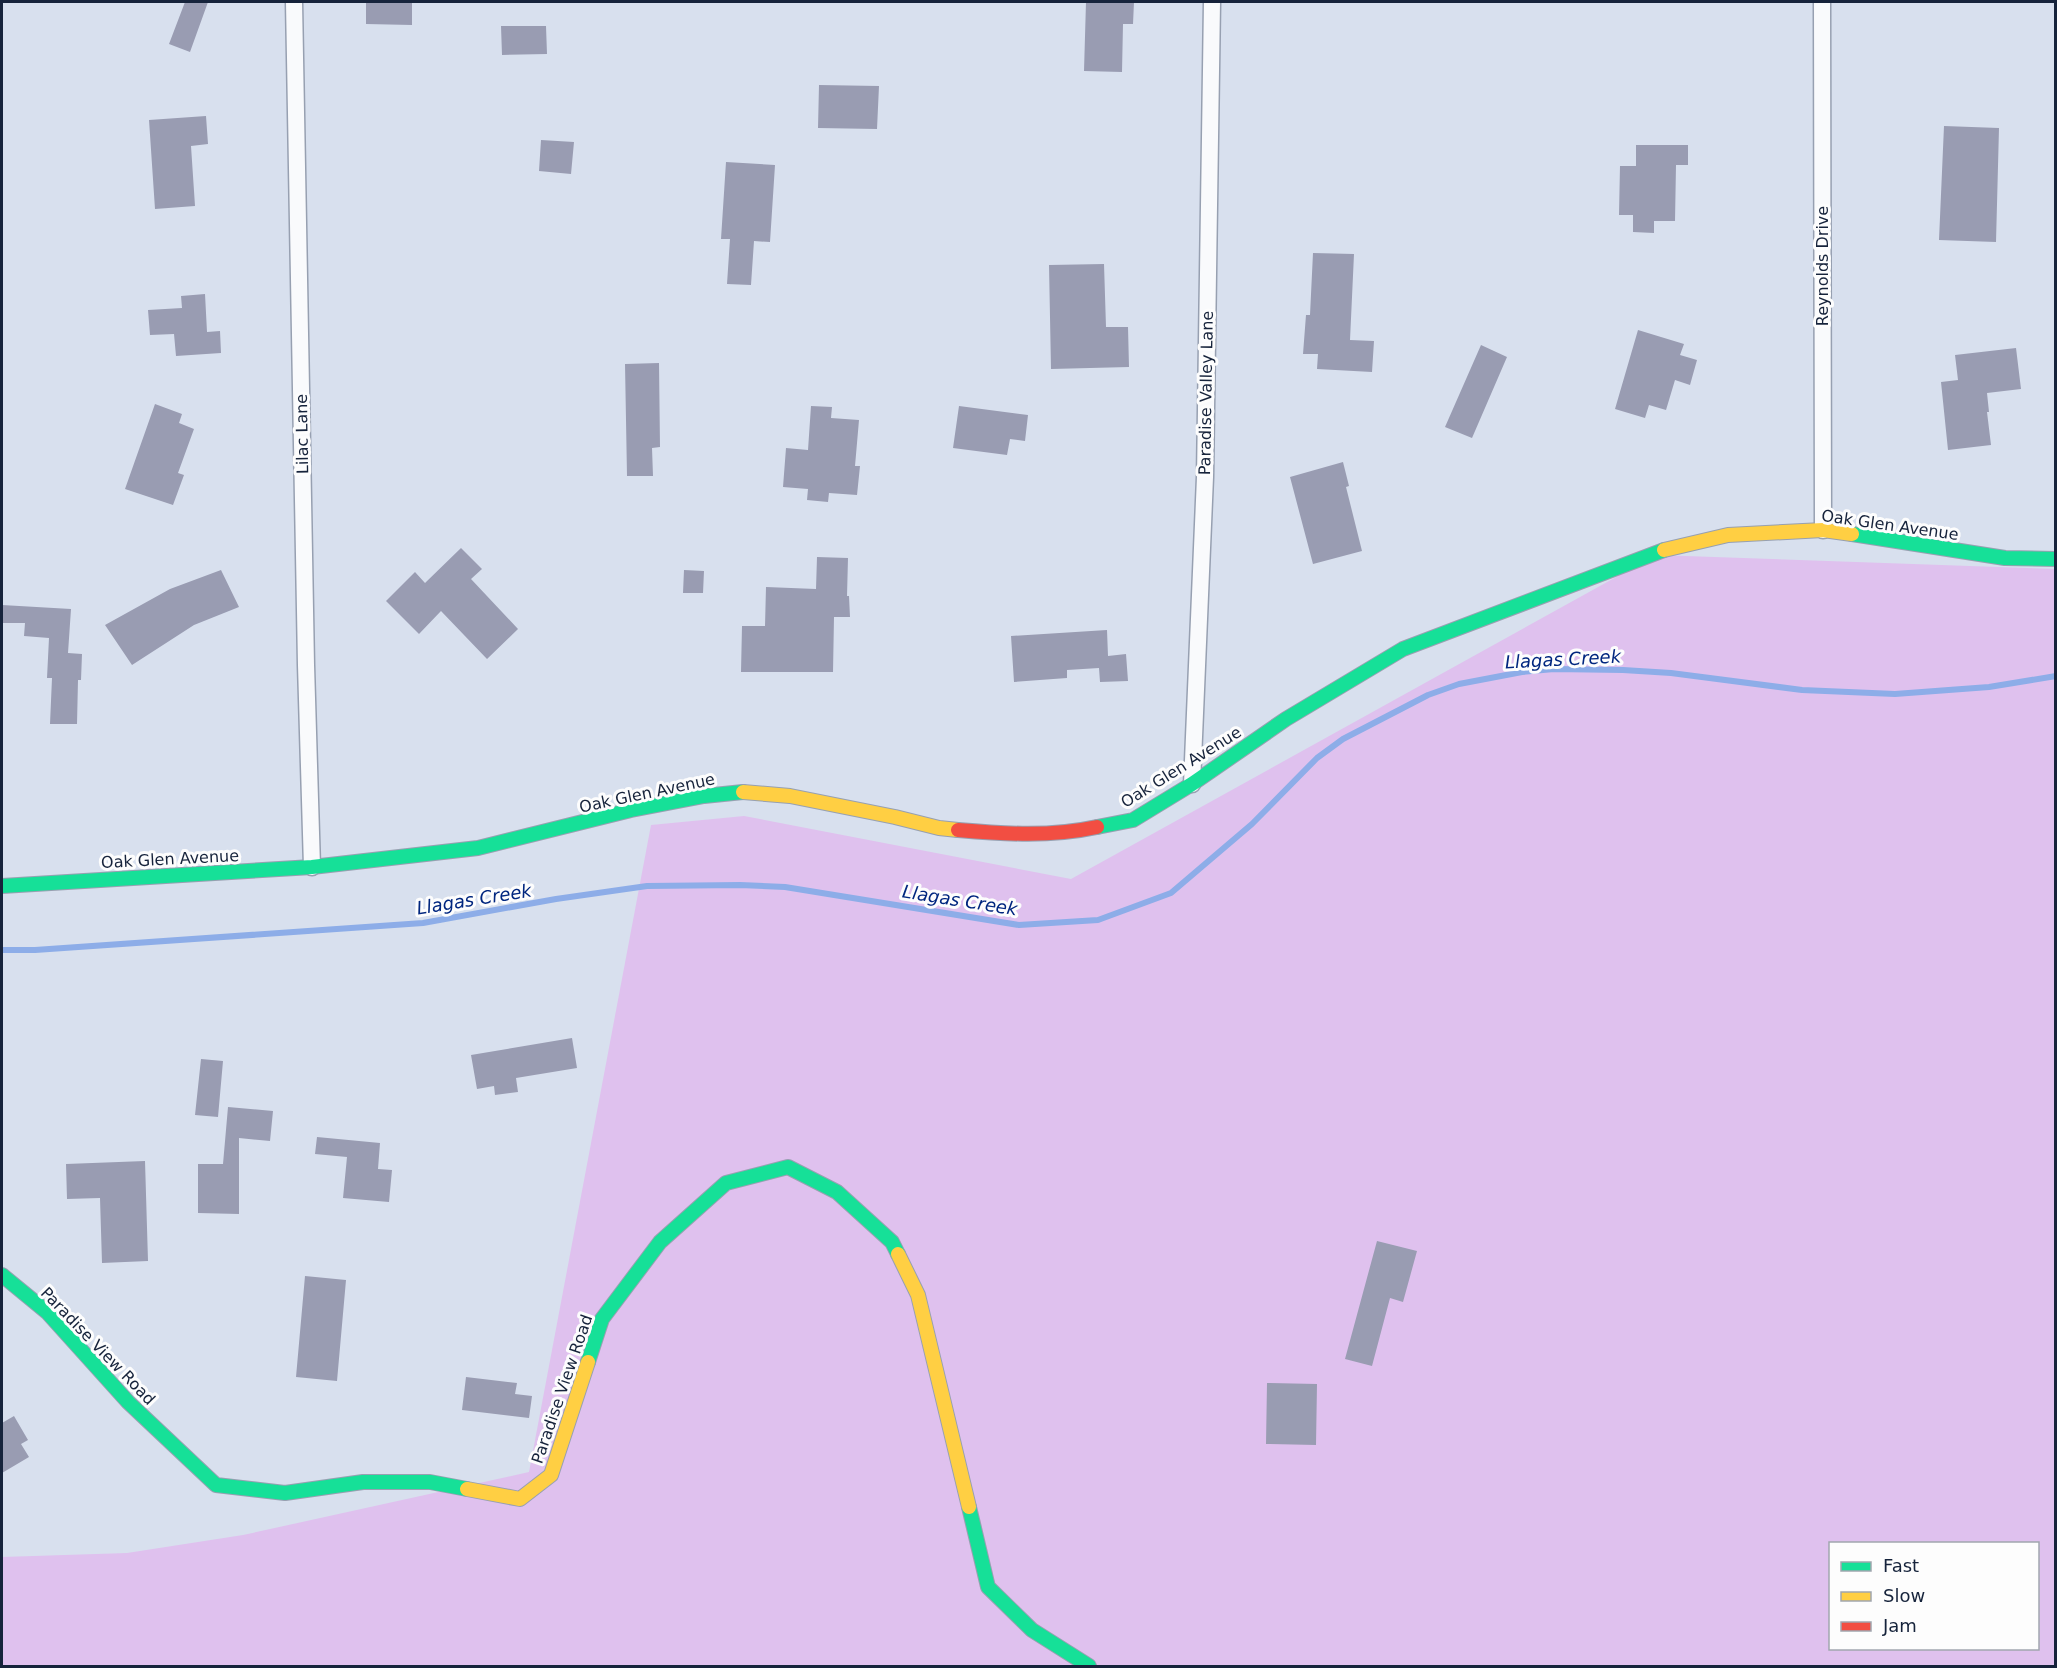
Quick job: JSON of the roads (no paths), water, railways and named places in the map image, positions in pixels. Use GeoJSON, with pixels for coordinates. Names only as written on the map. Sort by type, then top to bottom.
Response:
{"type":"FeatureCollection","features":[{"type":"Feature","properties":{"kind":"street","name":"Lilac Lane"},"geometry":{"type":"LineString","coordinates":[[294,2],[306,675],[312,867]]}},
{"type":"Feature","properties":{"kind":"street","name":"Paradise Valley Lane"},"geometry":{"type":"LineString","coordinates":[[1192,784],[1205,466],[1212,2]]}},
{"type":"Feature","properties":{"kind":"street","name":"Reynolds Drive"},"geometry":{"type":"LineString","coordinates":[[1822,2],[1823,530]]}},
{"type":"Feature","properties":{"kind":"street","name":"Oak Glen Avenue"},"geometry":{"type":"LineString","coordinates":[[2,886],[312,867],[478,848],[631,810],[704,795],[750,791],[801,798],[939,828],[1010,835],[1074,832],[1132,820],[1192,784],[1286,719],[1403,649],[1662,550],[1728,535],[1823,530],[2005,558],[2055,559]]}},
{"type":"Feature","properties":{"kind":"street","name":"Paradise View Road"},"geometry":{"type":"LineString","coordinates":[[2,1275],[47,1312],[128,1402],[216,1485],[285,1493],[363,1482],[430,1482],[519,1498],[551,1475],[602,1319],[660,1242],[726,1183],[788,1167],[837,1192],[892,1242],[918,1295],[988,1587],[1032,1630],[1089,1666]]}},
{"type":"Feature","properties":{"kind":"waterway","name":"Llagas Creek"},"geometry":{"type":"LineString","coordinates":[[2,950],[35,950],[423,923],[556,899],[647,886],[785,887],[1019,925],[1098,920],[1171,893],[1252,824],[1317,758],[1343,739],[1428,695],[1459,684],[1522,672],[1554,669],[1623,670],[1671,673],[1802,690],[1895,694],[1989,687],[2056,676]]}}]}
